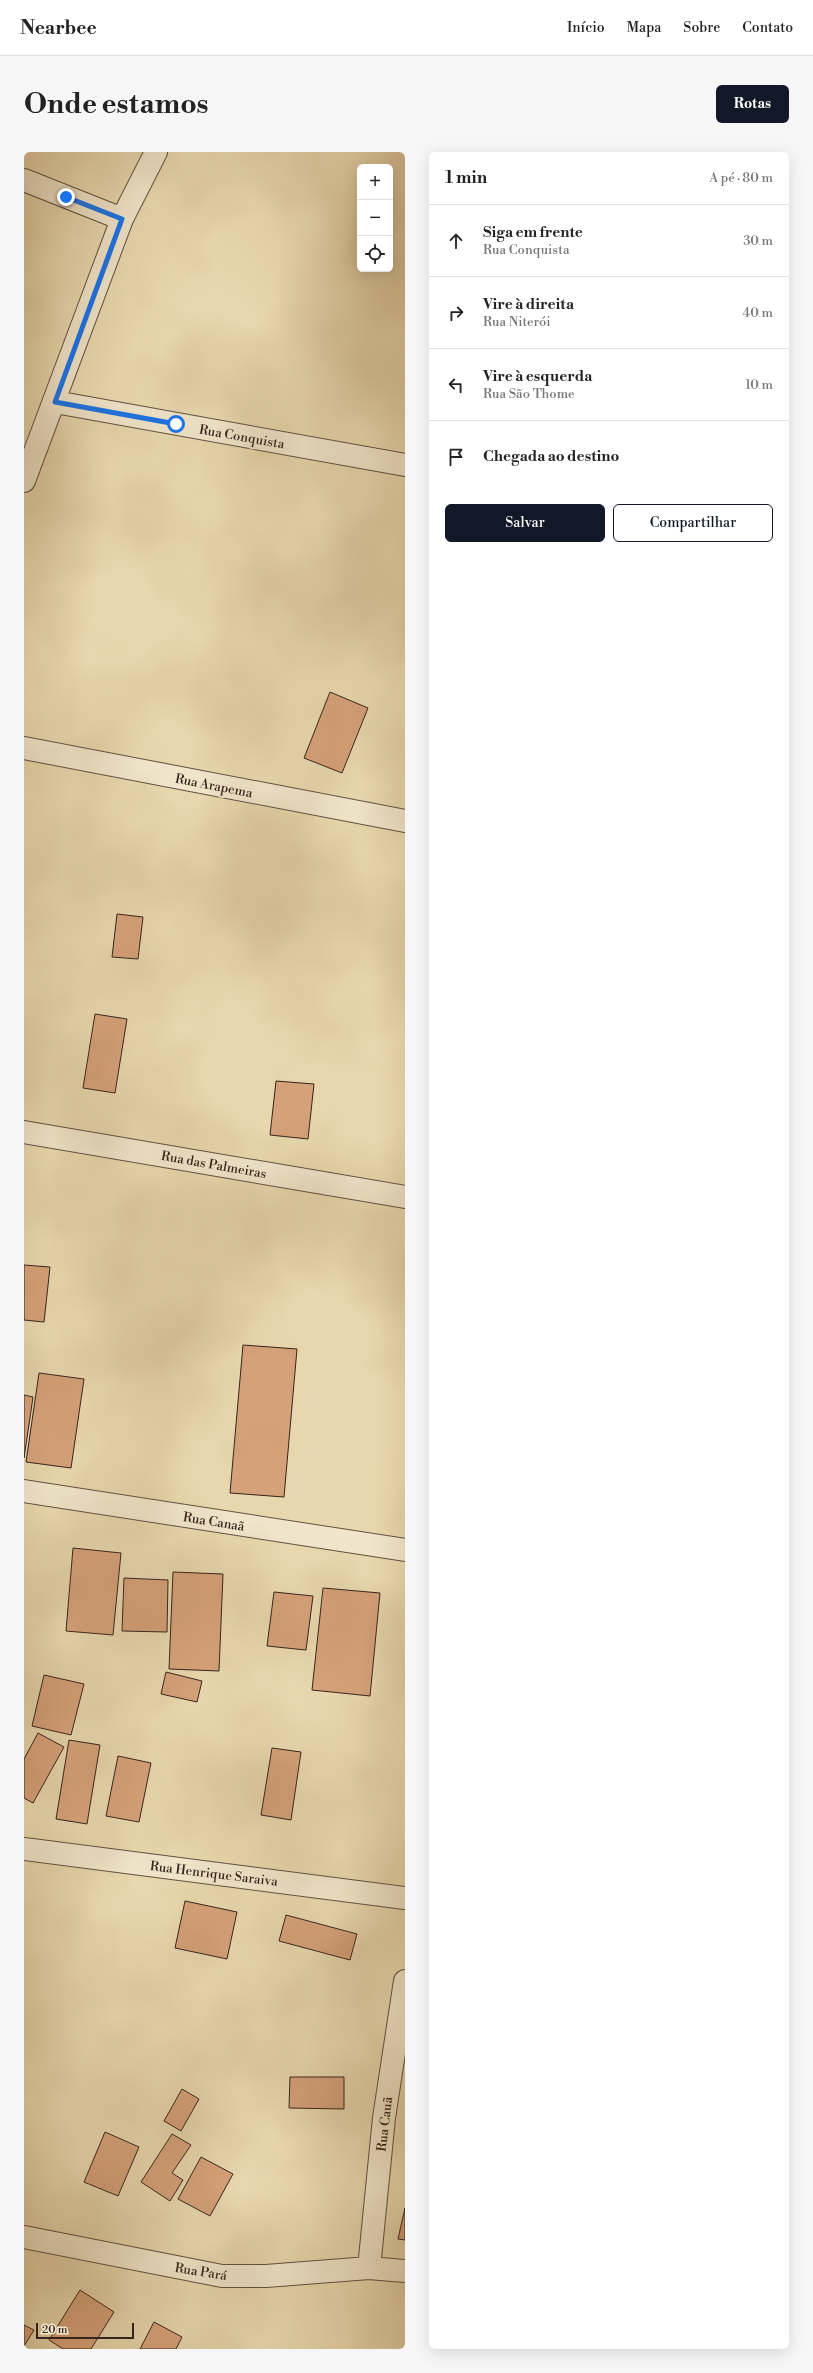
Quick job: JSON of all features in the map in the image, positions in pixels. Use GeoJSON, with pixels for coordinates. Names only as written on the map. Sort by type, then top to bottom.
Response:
{"type":"FeatureCollection","features":[{"type":"Feature","properties":{"kind":"street"},"geometry":{"type":"LineString","coordinates":[[24,482],[122,219],[156,152]]}},
{"type":"Feature","properties":{"kind":"street"},"geometry":{"type":"LineString","coordinates":[[24,180],[122,219]]}},
{"type":"Feature","properties":{"kind":"street","name":"Rua Conquista"},"geometry":{"type":"LineString","coordinates":[[55,402],[405,465]]}},
{"type":"Feature","properties":{"kind":"street","name":"Rua Arapema"},"geometry":{"type":"LineString","coordinates":[[24,748],[405,821]]}},
{"type":"Feature","properties":{"kind":"street","name":"Rua das Palmeiras"},"geometry":{"type":"LineString","coordinates":[[24,1132],[405,1197]]}},
{"type":"Feature","properties":{"kind":"street","name":"Rua Canaã"},"geometry":{"type":"LineString","coordinates":[[24,1491],[405,1550]]}},
{"type":"Feature","properties":{"kind":"street","name":"Rua Henrique Saraiva"},"geometry":{"type":"LineString","coordinates":[[24,1849],[405,1898]]}},
{"type":"Feature","properties":{"kind":"street","name":"Rua Cauã"},"geometry":{"type":"LineString","coordinates":[[369,2268],[384,2118],[405,1981]]}},
{"type":"Feature","properties":{"kind":"street","name":"Rua Pará"},"geometry":{"type":"LineString","coordinates":[[24,2237],[222,2276],[266,2276],[369,2268],[405,2271]]}},
{"type":"Feature","properties":{"kind":"building"},"geometry":{"type":"Polygon","coordinates":[[[330,692],[368,708],[342,773],[304,758],[330,692]]]}},
{"type":"Feature","properties":{"kind":"building"},"geometry":{"type":"Polygon","coordinates":[[[117,914],[143,917],[138,959],[112,957],[117,914]]]}},
{"type":"Feature","properties":{"kind":"building"},"geometry":{"type":"Polygon","coordinates":[[[95,1014],[127,1019],[115,1093],[83,1088],[95,1014]]]}},
{"type":"Feature","properties":{"kind":"building"},"geometry":{"type":"Polygon","coordinates":[[[276,1081],[314,1084],[308,1139],[270,1135],[276,1081]]]}},
{"type":"Feature","properties":{"kind":"building"},"geometry":{"type":"Polygon","coordinates":[[[24,1265],[50,1267],[44,1322],[24,1320],[24,1265]]]}},
{"type":"Feature","properties":{"kind":"building"},"geometry":{"type":"Polygon","coordinates":[[[243,1345],[297,1349],[284,1497],[230,1493],[243,1345]]]}},
{"type":"Feature","properties":{"kind":"building"},"geometry":{"type":"Polygon","coordinates":[[[39,1373],[84,1379],[71,1468],[26,1462],[39,1373]]]}},
{"type":"Feature","properties":{"kind":"building"},"geometry":{"type":"Polygon","coordinates":[[[24,1395],[33,1397],[24,1458],[24,1395]]]}},
{"type":"Feature","properties":{"kind":"building"},"geometry":{"type":"Polygon","coordinates":[[[73,1548],[121,1553],[113,1635],[66,1631],[73,1548]]]}},
{"type":"Feature","properties":{"kind":"building"},"geometry":{"type":"Polygon","coordinates":[[[173,1572],[223,1574],[219,1671],[169,1669],[173,1572]]]}},
{"type":"Feature","properties":{"kind":"building"},"geometry":{"type":"Polygon","coordinates":[[[124,1578],[168,1580],[167,1632],[122,1631],[124,1578]]]}},
{"type":"Feature","properties":{"kind":"building"},"geometry":{"type":"Polygon","coordinates":[[[323,1588],[380,1593],[370,1696],[312,1690],[323,1588]]]}},
{"type":"Feature","properties":{"kind":"building"},"geometry":{"type":"Polygon","coordinates":[[[274,1592],[313,1596],[306,1650],[267,1646],[274,1592]]]}},
{"type":"Feature","properties":{"kind":"building"},"geometry":{"type":"Polygon","coordinates":[[[166,1672],[202,1681],[197,1702],[161,1694],[166,1672]]]}},
{"type":"Feature","properties":{"kind":"building"},"geometry":{"type":"Polygon","coordinates":[[[44,1675],[84,1684],[71,1735],[32,1726],[44,1675]]]}},
{"type":"Feature","properties":{"kind":"building"},"geometry":{"type":"Polygon","coordinates":[[[38,1733],[64,1747],[33,1803],[24,1798],[24,1759],[38,1733]]]}},
{"type":"Feature","properties":{"kind":"building"},"geometry":{"type":"Polygon","coordinates":[[[69,1740],[100,1745],[87,1824],[56,1819],[69,1740]]]}},
{"type":"Feature","properties":{"kind":"building"},"geometry":{"type":"Polygon","coordinates":[[[272,1748],[301,1752],[291,1820],[261,1815],[272,1748]]]}},
{"type":"Feature","properties":{"kind":"building"},"geometry":{"type":"Polygon","coordinates":[[[118,1756],[151,1763],[139,1822],[106,1816],[118,1756]]]}},
{"type":"Feature","properties":{"kind":"building"},"geometry":{"type":"Polygon","coordinates":[[[185,1901],[237,1912],[227,1959],[175,1948],[185,1901]]]}},
{"type":"Feature","properties":{"kind":"building"},"geometry":{"type":"Polygon","coordinates":[[[286,1915],[357,1934],[350,1960],[279,1941],[286,1915]]]}},
{"type":"Feature","properties":{"kind":"building"},"geometry":{"type":"Polygon","coordinates":[[[290,2077],[344,2077],[344,2109],[289,2108],[290,2077]]]}},
{"type":"Feature","properties":{"kind":"building"},"geometry":{"type":"Polygon","coordinates":[[[182,2089],[199,2099],[181,2131],[164,2121],[182,2089]]]}},
{"type":"Feature","properties":{"kind":"building"},"geometry":{"type":"Polygon","coordinates":[[[105,2132],[139,2147],[118,2196],[84,2182],[105,2132]]]}},
{"type":"Feature","properties":{"kind":"building"},"geometry":{"type":"Polygon","coordinates":[[[172,2134],[191,2145],[172,2173],[183,2180],[170,2201],[141,2182],[172,2134]]]}},
{"type":"Feature","properties":{"kind":"building"},"geometry":{"type":"Polygon","coordinates":[[[201,2157],[233,2174],[210,2216],[178,2199],[201,2157]]]}},
{"type":"Feature","properties":{"kind":"building"},"geometry":{"type":"Polygon","coordinates":[[[405,2208],[405,2240],[398,2239],[405,2208]]]}},
{"type":"Feature","properties":{"kind":"building"},"geometry":{"type":"Polygon","coordinates":[[[80,2290],[114,2312],[91,2349],[63,2349],[49,2340],[80,2290]]]}},
{"type":"Feature","properties":{"kind":"building"},"geometry":{"type":"Polygon","coordinates":[[[154,2322],[182,2337],[176,2349],[140,2349],[154,2322]]]}},
{"type":"Feature","properties":{"kind":"building"},"geometry":{"type":"Polygon","coordinates":[[[24,2325],[34,2330],[24,2346],[24,2325]]]}},
{"type":"Feature","properties":{"kind":"route"},"geometry":{"type":"LineString","coordinates":[[66,197],[122,219],[55,402],[176,424]]}}]}
